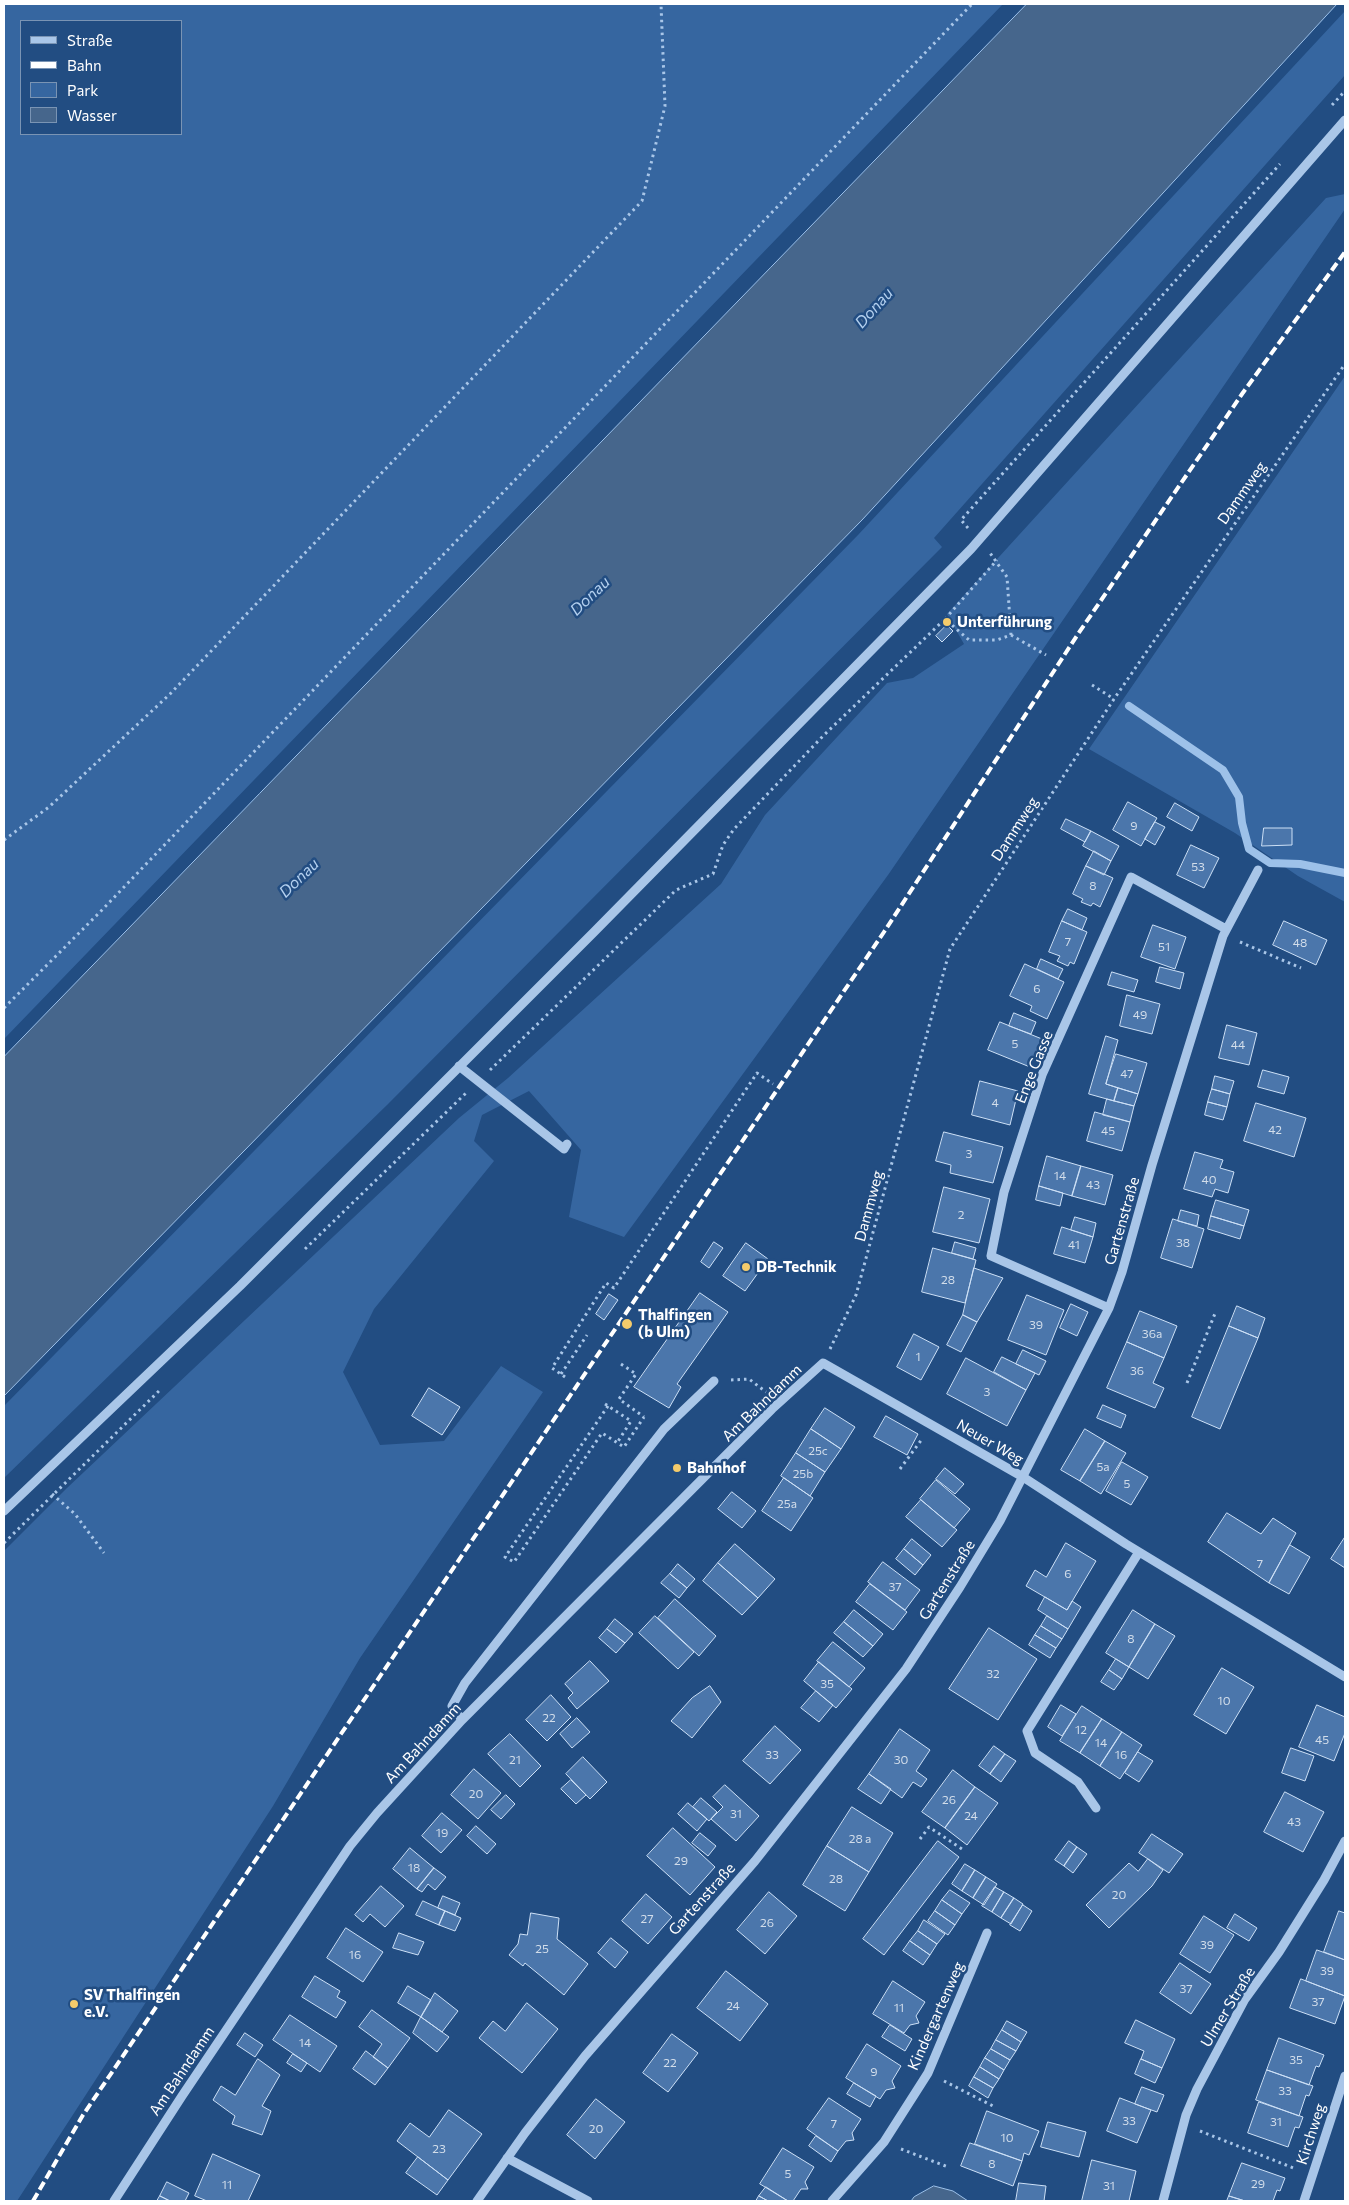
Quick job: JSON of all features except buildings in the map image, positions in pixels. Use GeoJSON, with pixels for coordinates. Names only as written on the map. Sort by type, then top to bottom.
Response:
{"type":"FeatureCollection","features":[{"type":"Feature","properties":{"kind":"street"},"geometry":{"type":"LineString","coordinates":[[4,1511],[240,1286],[979,540],[1345,120]]}},
{"type":"Feature","properties":{"kind":"street","name":"Gartenstraße"},"geometry":{"type":"LineString","coordinates":[[477,2201],[506,2158],[585,2056],[755,1861],[906,1669],[960,1587],[1023,1477],[1109,1308],[1122,1272],[1152,1165],[1225,932],[1258,870]]}},
{"type":"Feature","properties":{"kind":"street","name":"Enge Gasse"},"geometry":{"type":"LineString","coordinates":[[1109,1308],[990,1256],[1006,1186],[1042,1075],[1131,877],[1225,932]]}},
{"type":"Feature","properties":{"kind":"street"},"geometry":{"type":"LineString","coordinates":[[459,1066],[564,1149],[567,1144]]}},
{"type":"Feature","properties":{"kind":"street","name":"Neuer Weg"},"geometry":{"type":"LineString","coordinates":[[822,1363],[1023,1477],[1139,1552],[1345,1677]]}},
{"type":"Feature","properties":{"kind":"street","name":"Am Bahndamm"},"geometry":{"type":"LineString","coordinates":[[114,2201],[182,2096],[350,1846],[377,1814],[462,1720],[772,1409],[822,1363]]}},
{"type":"Feature","properties":{"kind":"street"},"geometry":{"type":"LineString","coordinates":[[462,1720],[452,1706],[465,1682],[664,1429],[714,1381]]}},
{"type":"Feature","properties":{"kind":"street"},"geometry":{"type":"LineString","coordinates":[[1096,1808],[1078,1782],[1035,1753],[1027,1731],[1139,1552]]}},
{"type":"Feature","properties":{"kind":"street","name":"Ulmer Straße"},"geometry":{"type":"LineString","coordinates":[[1163,2201],[1183,2124],[1197,2089],[1245,1999],[1294,1928],[1324,1880],[1345,1840]]}},
{"type":"Feature","properties":{"kind":"street","name":"Kindergartenweg"},"geometry":{"type":"LineString","coordinates":[[832,2201],[884,2142],[928,2073],[987,1933]]}},
{"type":"Feature","properties":{"kind":"street","name":"Kirchweg"},"geometry":{"type":"LineString","coordinates":[[1304,2201],[1345,2076]]}},
{"type":"Feature","properties":{"kind":"street"},"geometry":{"type":"LineString","coordinates":[[506,2158],[588,2201]]}},
{"type":"Feature","properties":{"kind":"path"},"geometry":{"type":"LineString","coordinates":[[4,840],[49,807],[170,694],[642,201],[665,106],[661,4]]}},
{"type":"Feature","properties":{"kind":"path"},"geometry":{"type":"LineString","coordinates":[[4,1008],[108,903],[972,4]]}},
{"type":"Feature","properties":{"kind":"path"},"geometry":{"type":"LineString","coordinates":[[1329,110],[1345,91]]}},
{"type":"Feature","properties":{"kind":"path"},"geometry":{"type":"LineString","coordinates":[[961,520],[1286,158]]}},
{"type":"Feature","properties":{"kind":"path","name":"Dammweg"},"geometry":{"type":"LineString","coordinates":[[822,1363],[856,1295],[950,949],[1114,699],[1345,366]]}},
{"type":"Feature","properties":{"kind":"path"},"geometry":{"type":"LineString","coordinates":[[301,1253],[676,890],[713,874],[723,845],[734,829],[823,736],[945,619],[997,560],[1007,577],[1011,635]]}},
{"type":"Feature","properties":{"kind":"path"},"geometry":{"type":"LineString","coordinates":[[945,619],[969,640],[997,640],[1011,635],[1046,655]]}},
{"type":"Feature","properties":{"kind":"path"},"geometry":{"type":"LineString","coordinates":[[1092,685],[1114,699]]}},
{"type":"Feature","properties":{"kind":"path"},"geometry":{"type":"LineString","coordinates":[[1225,932],[1301,968]]}},
{"type":"Feature","properties":{"kind":"path"},"geometry":{"type":"LineString","coordinates":[[566,1377],[552,1368],[606,1283],[614,1288],[757,1073],[773,1084]]}},
{"type":"Feature","properties":{"kind":"path"},"geometry":{"type":"LineString","coordinates":[[1187,1383],[1216,1311]]}},
{"type":"Feature","properties":{"kind":"path"},"geometry":{"type":"LineString","coordinates":[[561,1374],[587,1335]]}},
{"type":"Feature","properties":{"kind":"path"},"geometry":{"type":"LineString","coordinates":[[617,1443],[632,1422],[607,1405],[506,1557],[514,1562],[602,1432],[617,1443],[624,1447],[644,1417],[619,1399],[636,1374],[621,1364]]}},
{"type":"Feature","properties":{"kind":"path"},"geometry":{"type":"LineString","coordinates":[[749,1379],[766,1392]]}},
{"type":"Feature","properties":{"kind":"path"},"geometry":{"type":"LineString","coordinates":[[4,1543],[166,1384]]}},
{"type":"Feature","properties":{"kind":"path"},"geometry":{"type":"LineString","coordinates":[[900,1469],[932,1425]]}},
{"type":"Feature","properties":{"kind":"path"},"geometry":{"type":"LineString","coordinates":[[52,1494],[75,1514],[104,1553]]}},
{"type":"Feature","properties":{"kind":"path"},"geometry":{"type":"LineString","coordinates":[[920,1839],[929,1827],[962,1849]]}},
{"type":"Feature","properties":{"kind":"path"},"geometry":{"type":"LineString","coordinates":[[928,2073],[993,2106]]}},
{"type":"Feature","properties":{"kind":"path"},"geometry":{"type":"LineString","coordinates":[[1183,2124],[1304,2172]]}},
{"type":"Feature","properties":{"kind":"path"},"geometry":{"type":"LineString","coordinates":[[884,2142],[948,2167]]}},
{"type":"Feature","properties":{"kind":"green space"},"geometry":{"type":"Polygon","coordinates":[[[4,4],[1003,4],[4,1039],[4,4]]]}},
{"type":"Feature","properties":{"kind":"green space"},"geometry":{"type":"Polygon","coordinates":[[[1345,11],[1345,75],[934,538],[942,547],[387,1105],[4,1478],[4,1406],[858,535],[1345,11]]]}},
{"type":"Feature","properties":{"kind":"green space"},"geometry":{"type":"Polygon","coordinates":[[[1345,194],[1345,209],[888,875],[624,1237],[569,1217],[581,1150],[529,1091],[482,1115],[474,1141],[494,1161],[374,1309],[343,1372],[380,1445],[444,1441],[501,1366],[543,1392],[360,1658],[273,1806],[17,2201],[4,2201],[4,1551],[67,1488],[459,1118],[508,1078],[721,884],[765,815],[887,683],[913,678],[964,644],[947,614],[1326,198],[1345,194]]]}},
{"type":"Feature","properties":{"kind":"green space"},"geometry":{"type":"Polygon","coordinates":[[[1345,376],[1345,902],[1298,876],[1235,833],[1089,749],[1345,376]]]}},
{"type":"Feature","properties":{"kind":"water","name":"Donau"},"geometry":{"type":"Polygon","coordinates":[[[1027,4],[1337,4],[862,520],[4,1396],[4,1057],[1027,4]]]}},
{"type":"Feature","properties":{"kind":"water"},"geometry":{"type":"Polygon","coordinates":[[[934,2186],[953,2191],[968,2201],[911,2201],[914,2197],[934,2186]]]}},
{"type":"Feature","properties":{"kind":"waterway"},"geometry":{"type":"LineString","coordinates":[[1129,706],[1223,770],[1239,797],[1242,823],[1249,849],[1270,863],[1300,864],[1345,873]]}},
{"type":"Feature","properties":{"kind":"railway"},"geometry":{"type":"LineString","coordinates":[[33,2201],[83,2115],[884,932],[1078,634],[1242,394],[1345,252]]}},
{"type":"Feature","properties":{"kind":"place","name":"Unterführung"},"geometry":{"type":"Point","coordinates":[947,622]}},
{"type":"Feature","properties":{"kind":"place","name":"DB-Technik"},"geometry":{"type":"Point","coordinates":[746,1267]}},
{"type":"Feature","properties":{"kind":"place","name":"Thalfingen (b Ulm)"},"geometry":{"type":"Point","coordinates":[627,1324]}},
{"type":"Feature","properties":{"kind":"place","name":"Bahnhof"},"geometry":{"type":"Point","coordinates":[677,1468]}},
{"type":"Feature","properties":{"kind":"place","name":"SV Thalfingen e.V."},"geometry":{"type":"Point","coordinates":[74,2004]}}]}
